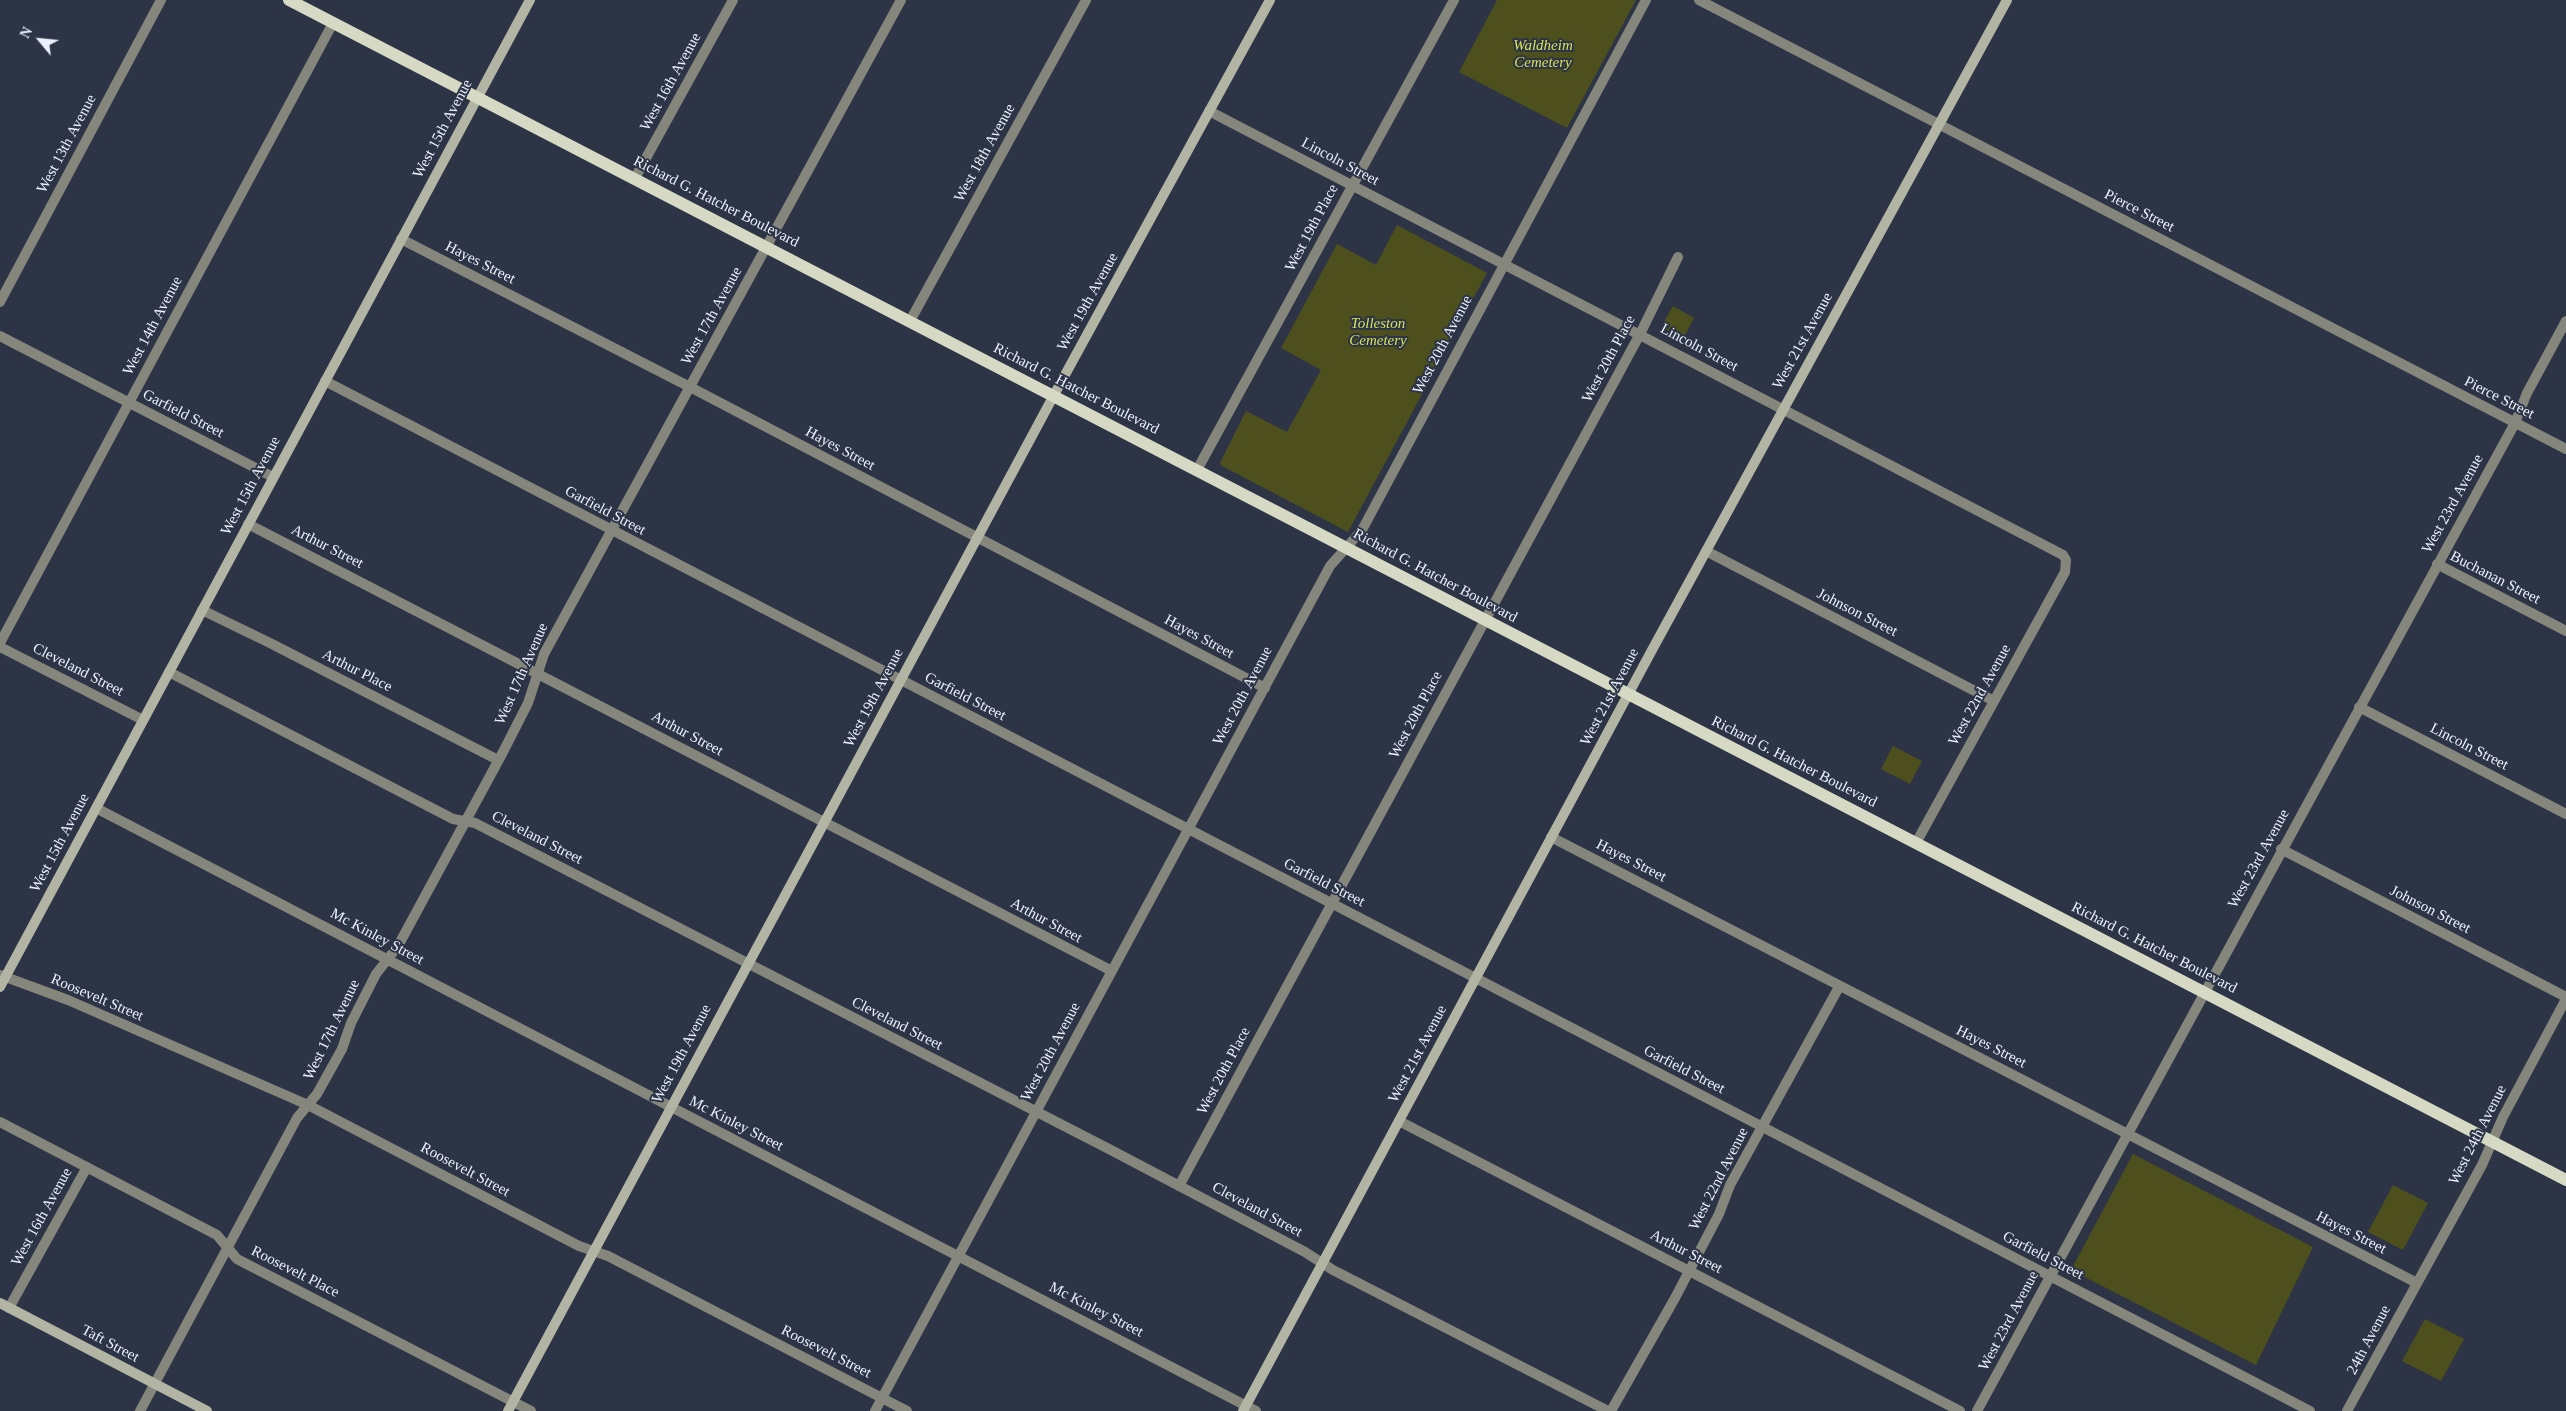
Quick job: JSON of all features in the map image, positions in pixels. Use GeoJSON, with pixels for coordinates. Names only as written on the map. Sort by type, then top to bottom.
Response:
{"type":"FeatureCollection","features":[{"type":"Feature","properties":{"kind":"main road","name":"Richard G. Hatcher Boulevard"},"geometry":{"type":"LineString","coordinates":[[289,0],[2566,1180]]}},
{"type":"Feature","properties":{"kind":"street","name":"West 13th Avenue"},"geometry":{"type":"LineString","coordinates":[[0,302],[161,0]]}},
{"type":"Feature","properties":{"kind":"street","name":"West 15th Avenue"},"geometry":{"type":"LineString","coordinates":[[2,980],[530,0]]}},
{"type":"Feature","properties":{"kind":"street","name":"West 16th Avenue"},"geometry":{"type":"LineString","coordinates":[[635,178],[733,0]]}},
{"type":"Feature","properties":{"kind":"street","name":"West 17th Avenue"},"geometry":{"type":"LineString","coordinates":[[140,1411],[296,1118],[317,1094],[342,1049],[355,1015],[376,974],[398,946],[528,703],[544,654],[901,0]]}},
{"type":"Feature","properties":{"kind":"street","name":"West 18th Avenue"},"geometry":{"type":"LineString","coordinates":[[910,321],[1086,0]]}},
{"type":"Feature","properties":{"kind":"street","name":"West 19th Avenue"},"geometry":{"type":"LineString","coordinates":[[510,1406],[1054,395],[1270,0]]}},
{"type":"Feature","properties":{"kind":"street","name":"West 19th Place"},"geometry":{"type":"LineString","coordinates":[[1197,470],[1454,0]]}},
{"type":"Feature","properties":{"kind":"street","name":"West 20th Avenue"},"geometry":{"type":"LineString","coordinates":[[874,1411],[1330,566],[1362,530],[1646,0]]}},
{"type":"Feature","properties":{"kind":"street","name":"Pierce Street"},"geometry":{"type":"LineString","coordinates":[[1699,0],[2566,449]]}},
{"type":"Feature","properties":{"kind":"street","name":"West 21st Avenue"},"geometry":{"type":"LineString","coordinates":[[1244,1408],[1551,837],[2007,0]]}},
{"type":"Feature","properties":{"kind":"street","name":"West 14th Avenue"},"geometry":{"type":"LineString","coordinates":[[0,645],[333,23]]}},
{"type":"Feature","properties":{"kind":"street","name":"Lincoln Street"},"geometry":{"type":"LineString","coordinates":[[1209,111],[2058,552],[2066,560]]}},
{"type":"Feature","properties":{"kind":"street","name":"Hayes Street"},"geometry":{"type":"LineString","coordinates":[[401,239],[690,387],[1265,688]]}},
{"type":"Feature","properties":{"kind":"street","name":"West 20th Place"},"geometry":{"type":"LineString","coordinates":[[1179,1186],[1640,334],[1678,257]]}},
{"type":"Feature","properties":{"kind":"street","name":"West 23rd Avenue"},"geometry":{"type":"LineString","coordinates":[[1977,1411],[2203,992],[2515,422],[2527,393],[2566,321]]}},
{"type":"Feature","properties":{"kind":"street","name":"Garfield Street"},"geometry":{"type":"LineString","coordinates":[[0,336],[273,477]]}},
{"type":"Feature","properties":{"kind":"street","name":"Garfield Street"},"geometry":{"type":"LineString","coordinates":[[325,381],[2310,1411]]}},
{"type":"Feature","properties":{"kind":"street","name":"Arthur Street"},"geometry":{"type":"LineString","coordinates":[[248,524],[1112,971]]}},
{"type":"Feature","properties":{"kind":"street","name":"Johnson Street"},"geometry":{"type":"LineString","coordinates":[[1706,552],[1994,701]]}},
{"type":"Feature","properties":{"kind":"street","name":"West 22nd Avenue"},"geometry":{"type":"LineString","coordinates":[[1916,844],[2064,572],[2066,560]]}},
{"type":"Feature","properties":{"kind":"street","name":"Buchanan Street"},"geometry":{"type":"LineString","coordinates":[[2437,564],[2566,631]]}},
{"type":"Feature","properties":{"kind":"street","name":"Arthur Place"},"geometry":{"type":"LineString","coordinates":[[202,610],[498,760]]}},
{"type":"Feature","properties":{"kind":"street","name":"Cleveland Street"},"geometry":{"type":"LineString","coordinates":[[0,645],[143,720]]}},
{"type":"Feature","properties":{"kind":"street","name":"Cleveland Street"},"geometry":{"type":"LineString","coordinates":[[169,672],[453,819],[475,823],[1179,1186],[1322,1263],[1610,1411]]}},
{"type":"Feature","properties":{"kind":"street","name":"Lincoln Street"},"geometry":{"type":"LineString","coordinates":[[2359,707],[2566,814]]}},
{"type":"Feature","properties":{"kind":"street","name":"Mc Kinley Street"},"geometry":{"type":"LineString","coordinates":[[96,808],[958,1256],[1244,1408],[1256,1411]]}},
{"type":"Feature","properties":{"kind":"street","name":"Hayes Street"},"geometry":{"type":"LineString","coordinates":[[1551,837],[2417,1284]]}},
{"type":"Feature","properties":{"kind":"street","name":"Johnson Street"},"geometry":{"type":"LineString","coordinates":[[2281,849],[2566,998]]}},
{"type":"Feature","properties":{"kind":"street","name":"Roosevelt Street"},"geometry":{"type":"LineString","coordinates":[[2,980],[68,1000],[308,1105],[570,1242],[617,1261],[907,1411]]}},
{"type":"Feature","properties":{"kind":"street","name":"West 22nd Avenue"},"geometry":{"type":"LineString","coordinates":[[1610,1411],[1688,1270],[1762,1127],[1840,987]]}},
{"type":"Feature","properties":{"kind":"street","name":"West 24th Avenue"},"geometry":{"type":"LineString","coordinates":[[2417,1284],[2482,1165],[2492,1141],[2566,998]]}},
{"type":"Feature","properties":{"kind":"street","name":"Arthur Street"},"geometry":{"type":"LineString","coordinates":[[1399,1121],[1960,1411]]}},
{"type":"Feature","properties":{"kind":"street","name":"Roosevelt Place"},"geometry":{"type":"LineString","coordinates":[[0,1122],[217,1235],[237,1259],[510,1406],[531,1411]]}},
{"type":"Feature","properties":{"kind":"street","name":"West 16th Avenue"},"geometry":{"type":"LineString","coordinates":[[4,1306],[87,1166]]}},
{"type":"Feature","properties":{"kind":"street","name":"24th Avenue"},"geometry":{"type":"LineString","coordinates":[[2348,1411],[2417,1284]]}},
{"type":"Feature","properties":{"kind":"street","name":"Taft Street"},"geometry":{"type":"LineString","coordinates":[[4,1306],[207,1411]]}},
{"type":"Feature","properties":{"kind":"green space","name":"Waldheim Cemetery"},"geometry":{"type":"Polygon","coordinates":[[[1497,0],[1636,0],[1567,128],[1459,72],[1497,0]]]}},
{"type":"Feature","properties":{"kind":"green space","name":"Tolleston Cemetery"},"geometry":{"type":"Polygon","coordinates":[[[1397,225],[1487,273],[1348,532],[1222,466],[1220,463],[1246,411],[1287,432],[1321,370],[1281,348],[1337,244],[1376,265],[1397,225]]]}},
{"type":"Feature","properties":{"kind":"green space"},"geometry":{"type":"Polygon","coordinates":[[[1673,306],[1694,318],[1683,339],[1661,327],[1673,306]]]}},
{"type":"Feature","properties":{"kind":"green space"},"geometry":{"type":"Polygon","coordinates":[[[1893,746],[1922,761],[1910,784],[1881,769],[1893,746]]]}},
{"type":"Feature","properties":{"kind":"green space"},"geometry":{"type":"Polygon","coordinates":[[[2133,1154],[2313,1247],[2256,1365],[2071,1270],[2133,1154]]]}},
{"type":"Feature","properties":{"kind":"green space"},"geometry":{"type":"Polygon","coordinates":[[[2393,1185],[2428,1203],[2403,1250],[2368,1232],[2393,1185]]]}},
{"type":"Feature","properties":{"kind":"green space"},"geometry":{"type":"Polygon","coordinates":[[[2425,1319],[2464,1339],[2441,1381],[2402,1361],[2425,1319]]]}}]}
